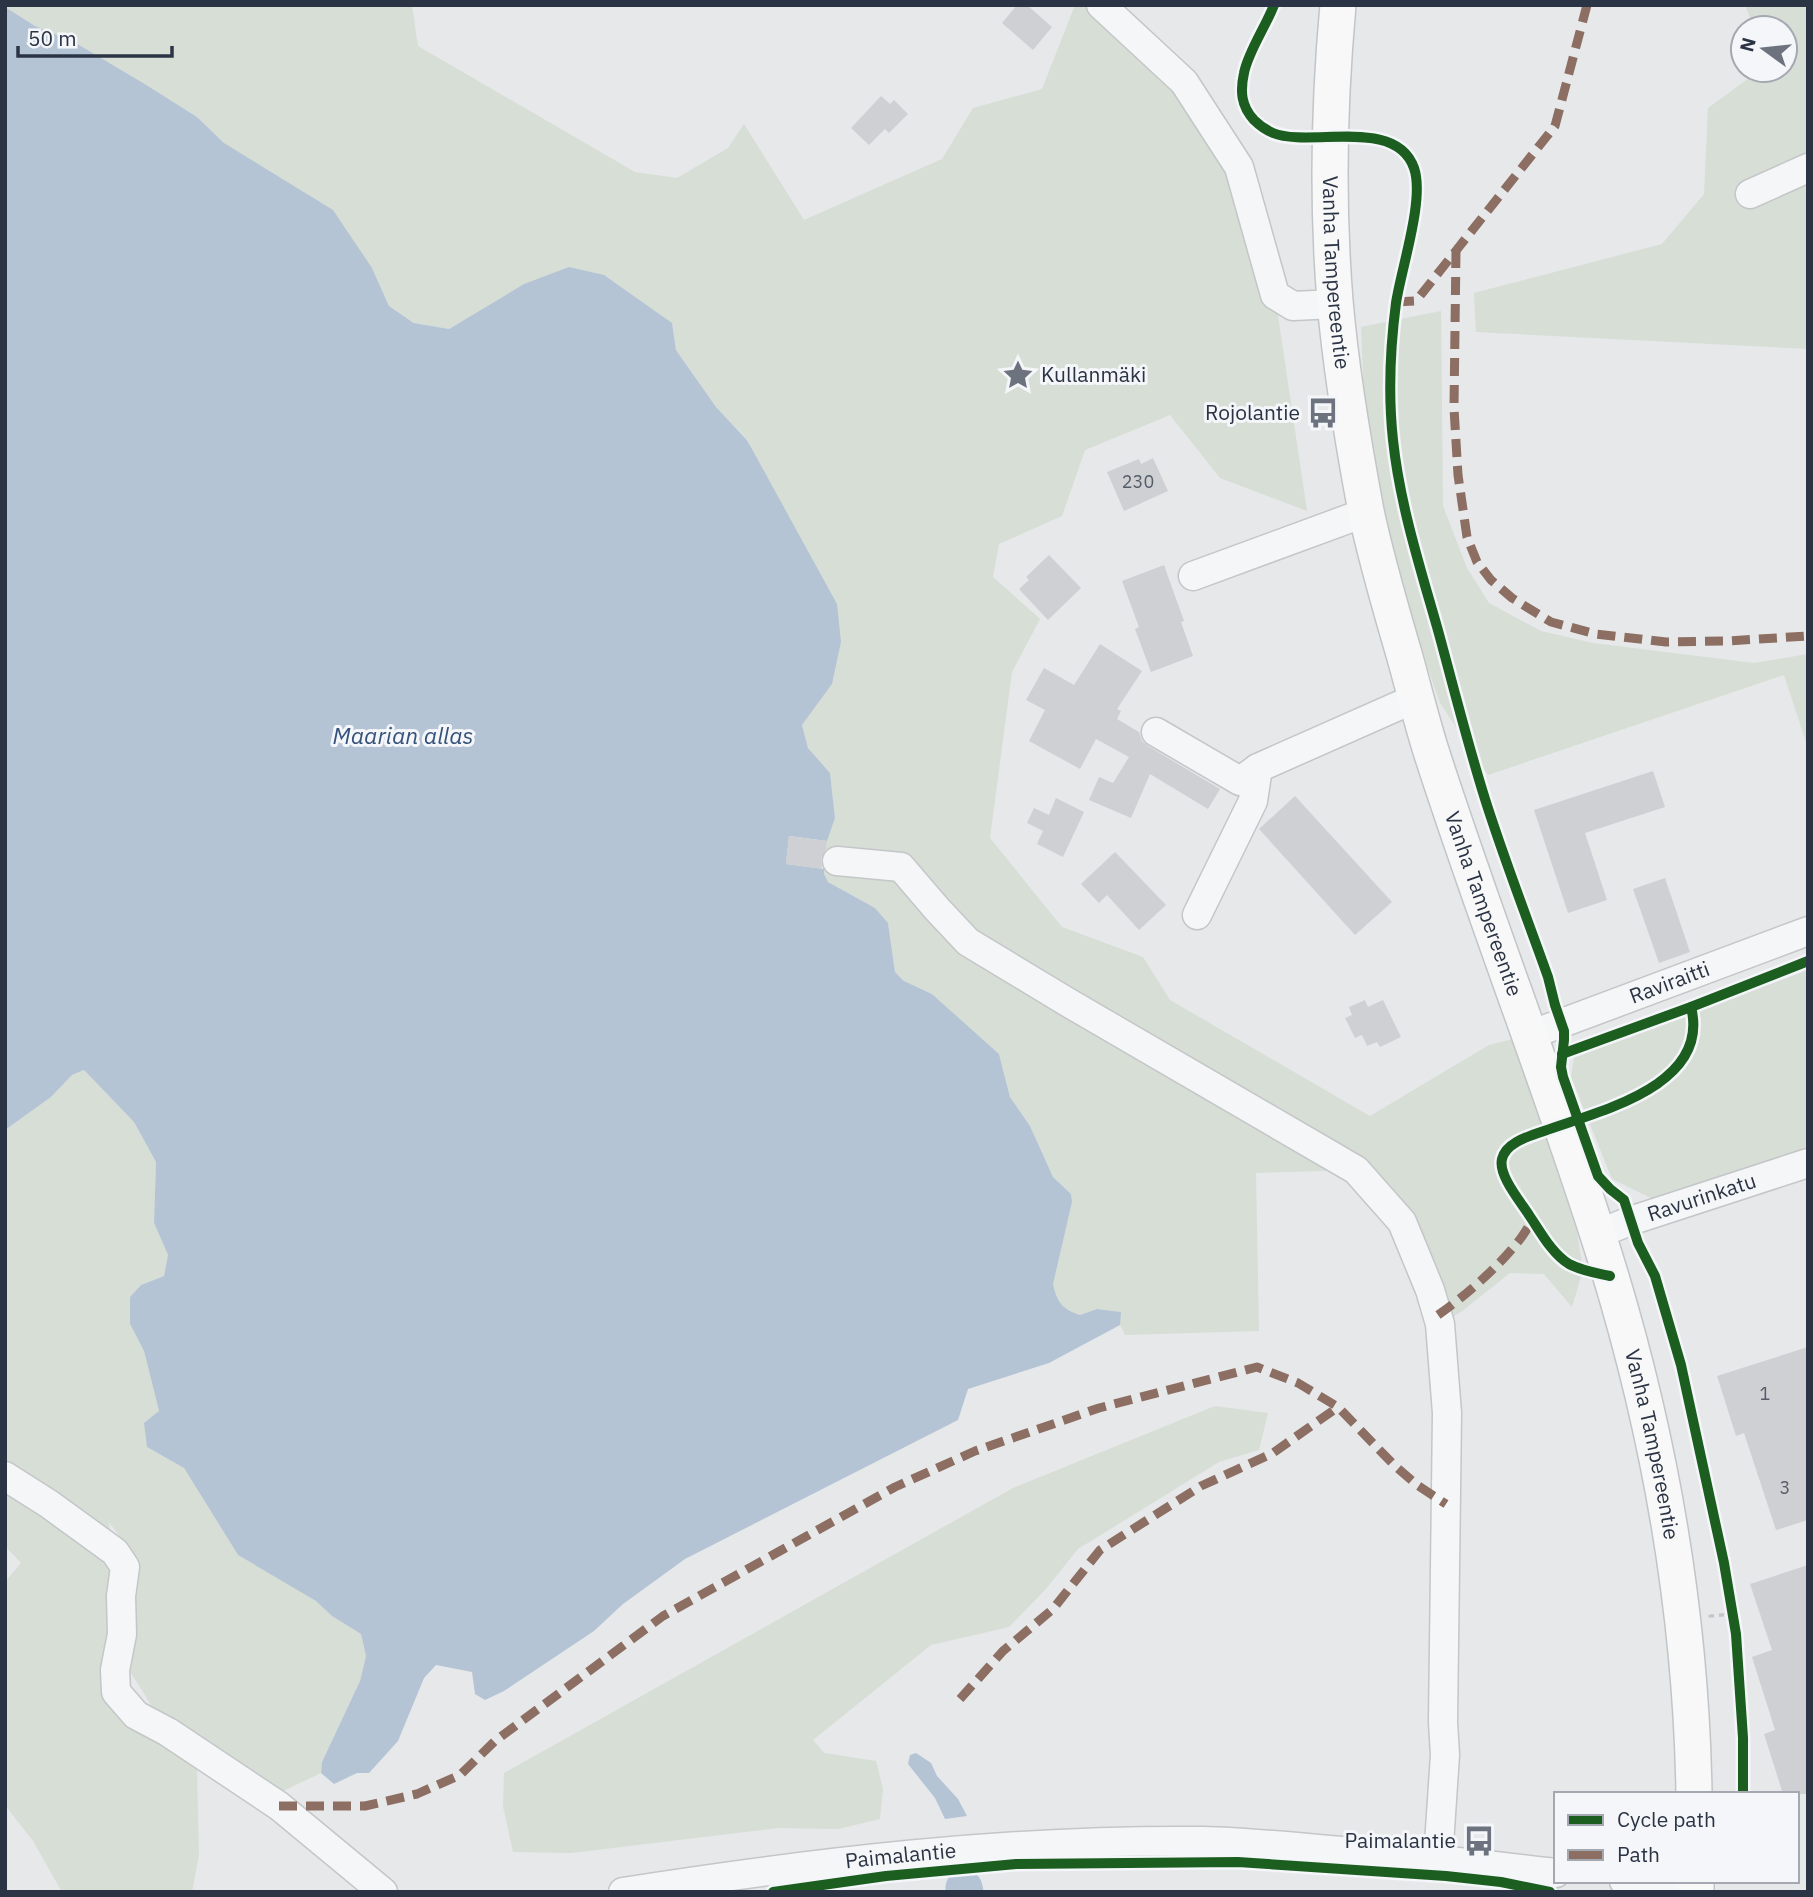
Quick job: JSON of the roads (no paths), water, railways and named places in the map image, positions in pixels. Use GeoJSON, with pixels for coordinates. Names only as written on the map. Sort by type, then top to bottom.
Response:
{"type":"FeatureCollection","features":[{"type":"Feature","properties":{"kind":"main road","name":"Vanha Tampereentie"},"geometry":{"type":"LineString","coordinates":[[1338,5],[1331,99],[1330,160],[1335,304],[1349,409],[1367,512],[1380,569],[1430,748],[1598,1234],[1634,1356],[1671,1530],[1683,1614],[1694,1755],[1694,1792]]}},
{"type":"Feature","properties":{"kind":"street"},"geometry":{"type":"LineString","coordinates":[[1101,5],[1184,82],[1239,167],[1275,295],[1293,306],[1335,304]]}},
{"type":"Feature","properties":{"kind":"street"},"geometry":{"type":"LineString","coordinates":[[1750,194],[1808,168]]}},
{"type":"Feature","properties":{"kind":"street"},"geometry":{"type":"LineString","coordinates":[[1193,576],[1367,512]]}},
{"type":"Feature","properties":{"kind":"street"},"geometry":{"type":"LineString","coordinates":[[1156,732],[1240,781],[1258,768],[1416,698]]}},
{"type":"Feature","properties":{"kind":"street"},"geometry":{"type":"LineString","coordinates":[[1197,915],[1253,801],[1258,768]]}},
{"type":"Feature","properties":{"kind":"street"},"geometry":{"type":"LineString","coordinates":[[837,861],[901,867],[968,942],[1356,1170],[1402,1222],[1430,1290],[1440,1324],[1447,1413],[1443,1721],[1445,1755],[1438,1859]]}},
{"type":"Feature","properties":{"kind":"street","name":"Raviraitti"},"geometry":{"type":"LineString","coordinates":[[1530,1035],[1808,931]]}},
{"type":"Feature","properties":{"kind":"street","name":"Ravurinkatu"},"geometry":{"type":"LineString","coordinates":[[1598,1234],[1630,1221],[1808,1164]]}},
{"type":"Feature","properties":{"kind":"street"},"geometry":{"type":"LineString","coordinates":[[5,1476],[116,1552],[125,1567],[121,1596],[122,1634],[115,1670],[116,1692],[136,1715],[169,1732],[279,1805],[383,1892]]}},
{"type":"Feature","properties":{"kind":"street","name":"Paimalantie"},"geometry":{"type":"LineString","coordinates":[[624,1892],[884,1858],[1015,1846],[1121,1841],[1220,1842],[1438,1859],[1554,1873]]}},
{"type":"Feature","properties":{"kind":"street"},"geometry":{"type":"LineString","coordinates":[[1653,1883],[1696,1886]]}},
{"type":"Feature","properties":{"kind":"water","name":"Maarian allas"},"geometry":{"type":"Polygon","coordinates":[[[5,7],[35,26],[74,42],[143,83],[197,117],[224,143],[333,210],[372,268],[389,306],[414,323],[449,329],[524,284],[569,267],[604,275],[672,323],[676,350],[716,407],[747,440],[837,604],[841,642],[832,684],[802,725],[808,748],[830,773],[835,818],[827,841],[789,836],[786,864],[824,869],[828,882],[875,908],[888,923],[895,972],[904,981],[932,994],[999,1054],[1010,1097],[1030,1126],[1053,1177],[1071,1194],[1072,1202],[1053,1284],[1056,1296],[1061,1304],[1080,1315],[1097,1309],[1121,1312],[1120,1325],[1049,1363],[968,1389],[958,1420],[685,1559],[623,1604],[594,1631],[504,1691],[485,1700],[475,1694],[472,1672],[436,1665],[424,1678],[398,1741],[369,1773],[357,1773],[334,1784],[321,1773],[322,1762],[360,1681],[366,1656],[361,1634],[332,1616],[316,1601],[238,1555],[184,1468],[147,1447],[144,1423],[159,1411],[144,1351],[130,1324],[130,1297],[141,1285],[164,1276],[168,1255],[154,1223],[156,1162],[134,1122],[84,1070],[72,1075],[51,1097],[5,1130],[5,7]]]}},
{"type":"Feature","properties":{"kind":"water"},"geometry":{"type":"Polygon","coordinates":[[[916,1753],[931,1763],[937,1776],[958,1799],[967,1816],[945,1819],[935,1798],[908,1764],[910,1755],[916,1753]]]}},
{"type":"Feature","properties":{"kind":"waterway"},"geometry":{"type":"LineString","coordinates":[[964,1888],[965,1892]]}},
{"type":"Feature","properties":{"kind":"place","name":"Kullanmäki"},"geometry":{"type":"Point","coordinates":[1018,375]}},
{"type":"Feature","properties":{"kind":"place","name":"Rojolantie"},"geometry":{"type":"Point","coordinates":[1323,413]}},
{"type":"Feature","properties":{"kind":"place","name":"Paimalantie"},"geometry":{"type":"Point","coordinates":[1479,1841]}}]}
